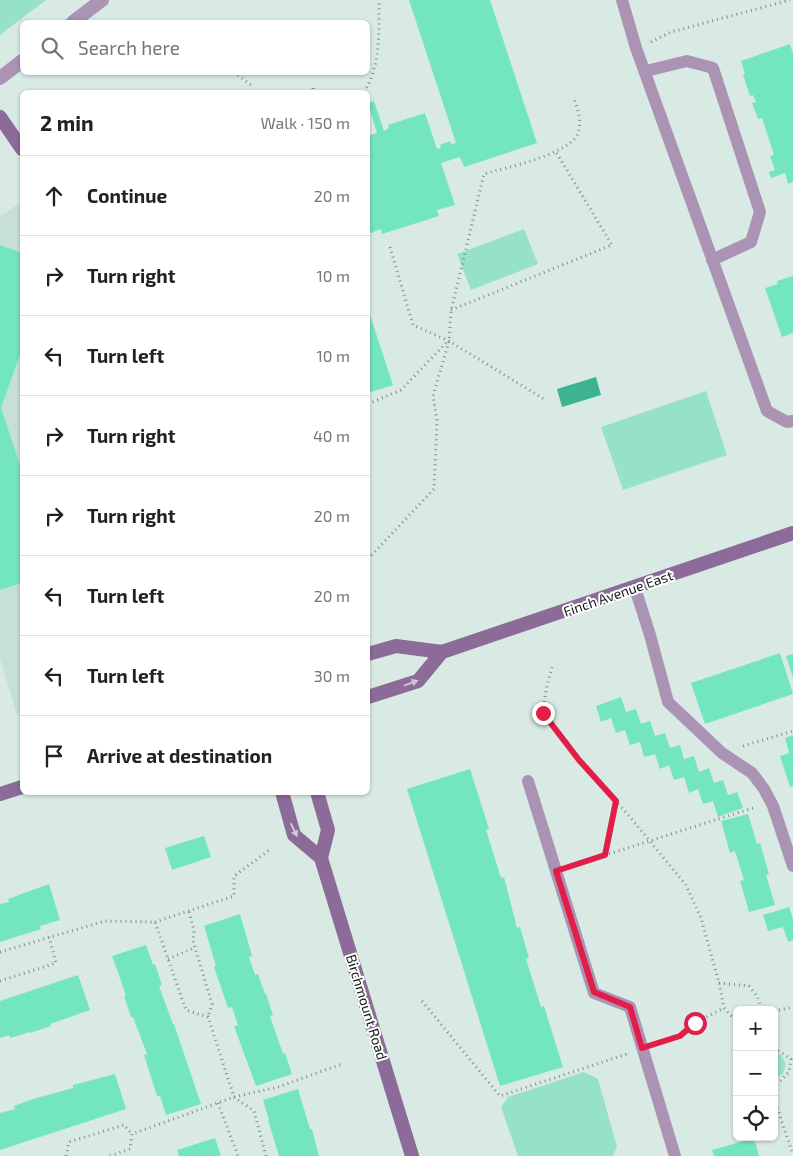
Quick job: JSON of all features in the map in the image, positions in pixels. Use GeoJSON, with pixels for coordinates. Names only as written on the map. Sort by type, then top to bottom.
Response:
{"type":"FeatureCollection","features":[{"type":"Feature","properties":{"kind":"main road"},"geometry":{"type":"LineString","coordinates":[[0,117],[20,146]]}},
{"type":"Feature","properties":{"kind":"main road","name":"Finch Avenue East"},"geometry":{"type":"LineString","coordinates":[[370,653],[396,646],[442,652],[793,533]]}},
{"type":"Feature","properties":{"kind":"main road"},"geometry":{"type":"LineString","coordinates":[[370,696],[418,681],[442,652]]}},
{"type":"Feature","properties":{"kind":"main road"},"geometry":{"type":"LineString","coordinates":[[0,794],[20,788]]}},
{"type":"Feature","properties":{"kind":"main road"},"geometry":{"type":"LineString","coordinates":[[283,795],[294,835],[321,858],[328,830],[319,795]]}},
{"type":"Feature","properties":{"kind":"main road","name":"Birchmount Road"},"geometry":{"type":"LineString","coordinates":[[321,858],[412,1156]]}},
{"type":"Feature","properties":{"kind":"street"},"geometry":{"type":"LineString","coordinates":[[76,20],[102,0]]}},
{"type":"Feature","properties":{"kind":"street"},"geometry":{"type":"LineString","coordinates":[[0,78],[20,63]]}},
{"type":"Feature","properties":{"kind":"lane"},"geometry":{"type":"LineString","coordinates":[[622,0],[636,48],[646,71],[767,411],[787,422],[793,422]]}},
{"type":"Feature","properties":{"kind":"lane"},"geometry":{"type":"LineString","coordinates":[[646,71],[686,61],[713,68],[760,212],[750,242],[712,260]]}},
{"type":"Feature","properties":{"kind":"lane"},"geometry":{"type":"LineString","coordinates":[[635,588],[668,702],[722,753],[752,774],[764,789],[793,866]]}},
{"type":"Feature","properties":{"kind":"lane"},"geometry":{"type":"LineString","coordinates":[[528,781],[594,992],[630,1007],[675,1156]]}},
{"type":"Feature","properties":{"kind":"path"},"geometry":{"type":"LineString","coordinates":[[365,90],[372,80],[379,33],[378,0]]}},
{"type":"Feature","properties":{"kind":"path"},"geometry":{"type":"LineString","coordinates":[[636,48],[671,32],[790,0]]}},
{"type":"Feature","properties":{"kind":"path"},"geometry":{"type":"LineString","coordinates":[[238,75],[251,85]]}},
{"type":"Feature","properties":{"kind":"path"},"geometry":{"type":"LineString","coordinates":[[370,557],[434,489],[437,420],[433,396],[449,341],[451,311],[484,174],[556,152],[568,145],[578,134],[581,118],[574,99]]}},
{"type":"Feature","properties":{"kind":"path"},"geometry":{"type":"LineString","coordinates":[[451,311],[612,246],[556,152]]}},
{"type":"Feature","properties":{"kind":"path"},"geometry":{"type":"LineString","coordinates":[[390,247],[413,325],[449,341],[544,399]]}},
{"type":"Feature","properties":{"kind":"path"},"geometry":{"type":"LineString","coordinates":[[370,403],[401,390],[449,341]]}},
{"type":"Feature","properties":{"kind":"path"},"geometry":{"type":"LineString","coordinates":[[552,667],[543,713],[579,760],[686,885],[701,918],[724,1008],[733,1017]]}},
{"type":"Feature","properties":{"kind":"path"},"geometry":{"type":"LineString","coordinates":[[722,753],[793,731]]}},
{"type":"Feature","properties":{"kind":"path"},"geometry":{"type":"LineString","coordinates":[[605,855],[616,801]]}},
{"type":"Feature","properties":{"kind":"path"},"geometry":{"type":"LineString","coordinates":[[556,871],[770,802]]}},
{"type":"Feature","properties":{"kind":"path"},"geometry":{"type":"LineString","coordinates":[[0,952],[105,921],[155,922],[234,896],[234,876],[271,849]]}},
{"type":"Feature","properties":{"kind":"path"},"geometry":{"type":"LineString","coordinates":[[189,912],[194,930],[194,948],[212,1004],[208,1017],[234,1097],[254,1112],[266,1156]]}},
{"type":"Feature","properties":{"kind":"path"},"geometry":{"type":"LineString","coordinates":[[155,922],[186,1010],[208,1017]]}},
{"type":"Feature","properties":{"kind":"path"},"geometry":{"type":"LineString","coordinates":[[0,981],[56,963],[49,936]]}},
{"type":"Feature","properties":{"kind":"path"},"geometry":{"type":"LineString","coordinates":[[168,959],[194,948]]}},
{"type":"Feature","properties":{"kind":"path"},"geometry":{"type":"LineString","coordinates":[[719,983],[749,986],[757,996],[761,1006]]}},
{"type":"Feature","properties":{"kind":"path"},"geometry":{"type":"LineString","coordinates":[[422,1001],[500,1096],[680,1036],[695,1023],[724,1008]]}},
{"type":"Feature","properties":{"kind":"path"},"geometry":{"type":"LineString","coordinates":[[778,1010],[793,1007]]}},
{"type":"Feature","properties":{"kind":"path"},"geometry":{"type":"LineString","coordinates":[[778,1051],[791,1059],[790,1072],[778,1083]]}},
{"type":"Feature","properties":{"kind":"path"},"geometry":{"type":"LineString","coordinates":[[132,1134],[234,1097],[278,1087],[342,1064]]}},
{"type":"Feature","properties":{"kind":"path"},"geometry":{"type":"LineString","coordinates":[[218,1103],[238,1156]]}},
{"type":"Feature","properties":{"kind":"path"},"geometry":{"type":"LineString","coordinates":[[778,1110],[793,1155]]}},
{"type":"Feature","properties":{"kind":"path"},"geometry":{"type":"LineString","coordinates":[[66,1156],[69,1142],[124,1125],[132,1134],[130,1149],[110,1156]]}},
{"type":"Feature","properties":{"kind":"shaded area"},"geometry":{"type":"Polygon","coordinates":[[[0,0],[46,0],[0,35],[0,0]]]}},
{"type":"Feature","properties":{"kind":"shaded area"},"geometry":{"type":"Polygon","coordinates":[[[20,203],[20,714],[17,715],[0,659],[0,216],[20,203]]]}},
{"type":"Feature","properties":{"kind":"shaded area"},"geometry":{"type":"Polygon","coordinates":[[[524,229],[538,264],[471,290],[457,254],[524,229]]]}},
{"type":"Feature","properties":{"kind":"shaded area"},"geometry":{"type":"Polygon","coordinates":[[[596,377],[601,395],[562,407],[557,389],[596,377]]]}},
{"type":"Feature","properties":{"kind":"shaded area"},"geometry":{"type":"Polygon","coordinates":[[[706,391],[727,455],[623,490],[601,427],[706,391]]]}},
{"type":"Feature","properties":{"kind":"shaded area"},"geometry":{"type":"Polygon","coordinates":[[[778,1054],[781,1055],[786,1064],[783,1074],[778,1076],[778,1054]]]}},
{"type":"Feature","properties":{"kind":"shaded area"},"geometry":{"type":"Polygon","coordinates":[[[584,1072],[598,1079],[617,1147],[613,1156],[518,1156],[501,1107],[508,1097],[584,1072]]]}},
{"type":"Feature","properties":{"kind":"building"},"geometry":{"type":"Polygon","coordinates":[[[409,0],[490,0],[537,143],[464,167],[460,157],[441,163],[455,205],[437,210],[439,216],[382,234],[381,229],[370,233],[370,135],[377,133],[370,110],[370,102],[374,101],[384,131],[389,128],[388,125],[425,113],[437,149],[441,148],[440,145],[450,141],[451,144],[456,143],[409,0]]]}},
{"type":"Feature","properties":{"kind":"building"},"geometry":{"type":"Polygon","coordinates":[[[790,44],[793,54],[793,182],[788,184],[785,173],[771,178],[769,172],[775,170],[770,156],[774,155],[762,118],[758,119],[752,103],[756,102],[753,95],[750,96],[743,75],[745,74],[741,61],[790,44]]]}},
{"type":"Feature","properties":{"kind":"building"},"geometry":{"type":"Polygon","coordinates":[[[0,245],[20,252],[20,355],[1,408],[20,465],[20,584],[0,590],[0,245]]]}},
{"type":"Feature","properties":{"kind":"building"},"geometry":{"type":"Polygon","coordinates":[[[793,276],[793,333],[782,337],[765,288],[778,284],[777,281],[793,276]]]}},
{"type":"Feature","properties":{"kind":"building"},"geometry":{"type":"Polygon","coordinates":[[[370,315],[393,385],[370,392],[370,315]]]}},
{"type":"Feature","properties":{"kind":"building"},"geometry":{"type":"Polygon","coordinates":[[[780,653],[793,694],[705,724],[691,683],[780,653]]]}},
{"type":"Feature","properties":{"kind":"building"},"geometry":{"type":"Polygon","coordinates":[[[793,654],[793,678],[786,656],[793,654]]]}},
{"type":"Feature","properties":{"kind":"building"},"geometry":{"type":"Polygon","coordinates":[[[621,697],[626,712],[636,709],[641,724],[650,721],[655,736],[665,733],[670,748],[680,745],[684,759],[694,756],[699,772],[709,768],[714,783],[723,780],[728,795],[737,792],[743,808],[718,817],[713,801],[703,804],[698,789],[689,793],[684,777],[674,780],[669,765],[660,769],[655,754],[644,757],[640,742],[630,745],[625,730],[616,733],[611,718],[601,722],[596,706],[621,697]]]}},
{"type":"Feature","properties":{"kind":"building"},"geometry":{"type":"Polygon","coordinates":[[[793,735],[793,786],[790,787],[780,756],[789,753],[785,738],[793,735]]]}},
{"type":"Feature","properties":{"kind":"building"},"geometry":{"type":"Polygon","coordinates":[[[470,769],[489,829],[486,830],[501,878],[504,877],[517,928],[520,927],[529,958],[526,959],[541,1007],[544,1006],[563,1067],[500,1086],[407,789],[470,769]]]}},
{"type":"Feature","properties":{"kind":"building"},"geometry":{"type":"Polygon","coordinates":[[[748,814],[757,844],[760,843],[769,874],[766,875],[775,905],[749,912],[740,881],[744,880],[735,851],[730,853],[721,821],[748,814]]]}},
{"type":"Feature","properties":{"kind":"building"},"geometry":{"type":"Polygon","coordinates":[[[204,836],[211,857],[172,870],[165,848],[204,836]]]}},
{"type":"Feature","properties":{"kind":"building"},"geometry":{"type":"Polygon","coordinates":[[[49,884],[60,920],[40,926],[41,929],[0,942],[0,904],[9,902],[8,899],[49,884]]]}},
{"type":"Feature","properties":{"kind":"building"},"geometry":{"type":"Polygon","coordinates":[[[789,907],[793,919],[793,940],[788,942],[783,927],[768,931],[763,915],[789,907]]]}},
{"type":"Feature","properties":{"kind":"building"},"geometry":{"type":"Polygon","coordinates":[[[240,914],[252,956],[249,957],[255,975],[258,974],[266,994],[273,1015],[270,1016],[292,1074],[256,1086],[234,1026],[238,1025],[232,1007],[228,1008],[214,967],[216,966],[204,926],[240,914]]]}},
{"type":"Feature","properties":{"kind":"building"},"geometry":{"type":"Polygon","coordinates":[[[146,945],[153,965],[155,964],[162,985],[159,986],[201,1104],[166,1115],[160,1096],[157,1096],[144,1055],[147,1054],[133,1017],[131,1017],[124,996],[126,995],[112,956],[146,945]]]}},
{"type":"Feature","properties":{"kind":"building"},"geometry":{"type":"Polygon","coordinates":[[[78,975],[90,1010],[30,1033],[10,1038],[9,1035],[0,1038],[0,1001],[78,975]]]}},
{"type":"Feature","properties":{"kind":"building"},"geometry":{"type":"Polygon","coordinates":[[[115,1074],[126,1109],[0,1150],[0,1113],[15,1109],[14,1106],[33,1099],[73,1088],[73,1085],[115,1074]]]}},
{"type":"Feature","properties":{"kind":"building"},"geometry":{"type":"Polygon","coordinates":[[[298,1089],[319,1156],[279,1156],[263,1100],[298,1089]]]}},
{"type":"Feature","properties":{"kind":"building"},"geometry":{"type":"Polygon","coordinates":[[[215,1138],[221,1156],[179,1156],[177,1150],[215,1138]]]}},
{"type":"Feature","properties":{"kind":"building"},"geometry":{"type":"Polygon","coordinates":[[[744,1141],[755,1141],[759,1156],[714,1156],[712,1150],[744,1141]]]}},
{"type":"Feature","properties":{"kind":"route"},"geometry":{"type":"LineString","coordinates":[[543,713],[579,760],[616,801],[605,855],[556,871],[594,992],[630,1007],[642,1048],[680,1036],[695,1023]]}}]}
